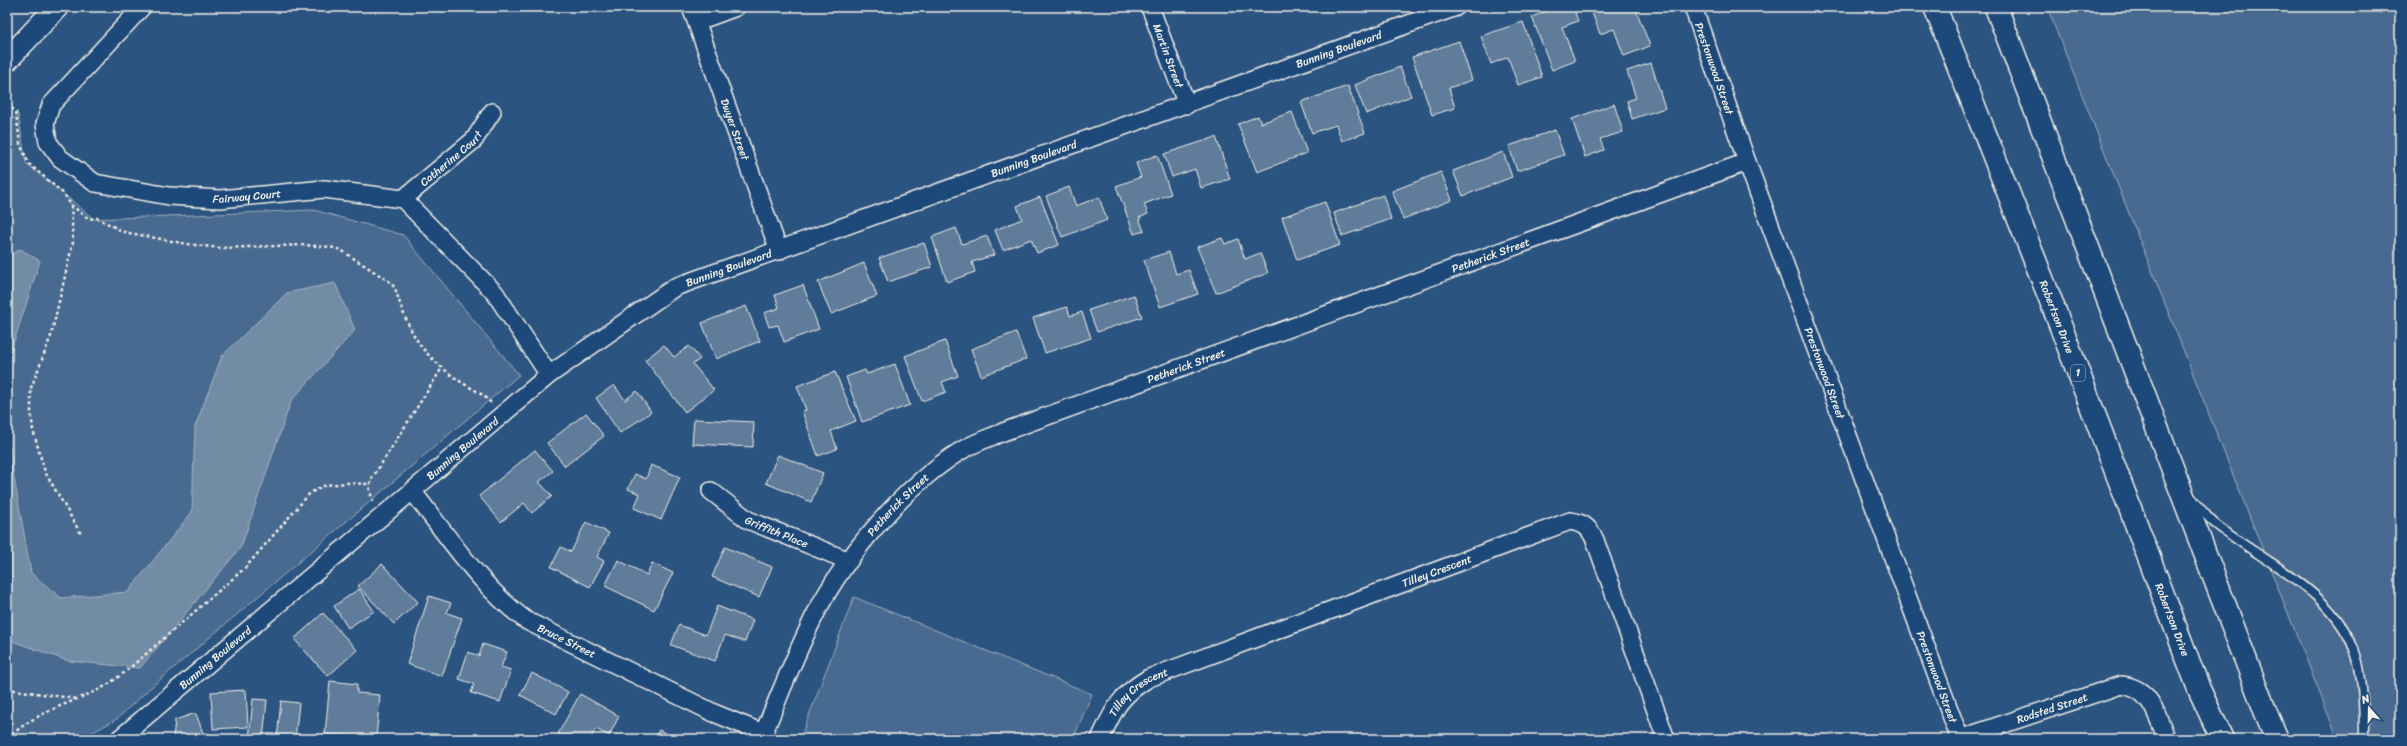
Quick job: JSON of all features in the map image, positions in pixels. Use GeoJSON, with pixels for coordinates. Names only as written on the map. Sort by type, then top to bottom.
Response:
{"type":"FeatureCollection","features":[{"type":"Feature","properties":{"kind":"main road"},"geometry":{"type":"LineString","coordinates":[[7,60],[57,7]]}},
{"type":"Feature","properties":{"kind":"main road","name":"Robertson Drive"},"geometry":{"type":"LineString","coordinates":[[1935,7],[2051,300],[2199,689],[2222,739]]}},
{"type":"Feature","properties":{"kind":"main road"},"geometry":{"type":"LineString","coordinates":[[1996,7],[2277,739]]}},
{"type":"Feature","properties":{"kind":"street","name":"Fairway Court"},"geometry":{"type":"LineString","coordinates":[[142,7],[51,105],[45,124],[48,142],[60,158],[72,168],[95,183],[169,196],[220,199],[324,189],[403,199]]}},
{"type":"Feature","properties":{"kind":"street"},"geometry":{"type":"LineString","coordinates":[[694,14],[736,7]]}},
{"type":"Feature","properties":{"kind":"street","name":"Martin Street"},"geometry":{"type":"LineString","coordinates":[[1150,7],[1186,105]]}},
{"type":"Feature","properties":{"kind":"street","name":"Bunning Boulevard"},"geometry":{"type":"LineString","coordinates":[[120,739],[413,492],[549,375],[675,287],[1186,105],[1429,12],[1456,7]]}},
{"type":"Feature","properties":{"kind":"street","name":"Prestonwood Street"},"geometry":{"type":"LineString","coordinates":[[1693,7],[1747,162],[1959,739]]}},
{"type":"Feature","properties":{"kind":"street","name":"Dwyer Street"},"geometry":{"type":"LineString","coordinates":[[694,14],[779,251]]}},
{"type":"Feature","properties":{"kind":"street","name":"Catherine Court"},"geometry":{"type":"LineString","coordinates":[[403,199],[474,140],[492,112]]}},
{"type":"Feature","properties":{"kind":"street","name":"Petherick Street"},"geometry":{"type":"LineString","coordinates":[[762,736],[817,611],[849,561],[897,502],[914,486],[947,460],[975,443],[1747,162]]}},
{"type":"Feature","properties":{"kind":"street"},"geometry":{"type":"LineString","coordinates":[[403,199],[495,293],[549,375]]}},
{"type":"Feature","properties":{"kind":"street","name":"Griffith Place"},"geometry":{"type":"LineString","coordinates":[[711,491],[748,520],[849,561]]}},
{"type":"Feature","properties":{"kind":"street","name":"Bruce Street"},"geometry":{"type":"LineString","coordinates":[[413,492],[491,589],[509,608],[527,621],[762,736]]}},
{"type":"Feature","properties":{"kind":"street","name":"Tilley Crescent"},"geometry":{"type":"LineString","coordinates":[[1100,739],[1115,706],[1124,695],[1149,678],[1570,521],[1581,522],[1590,529],[1595,540],[1666,739]]}},
{"type":"Feature","properties":{"kind":"street","name":"Rodsted Street"},"geometry":{"type":"LineString","coordinates":[[1959,739],[2122,685],[2134,686],[2143,691],[2153,706],[2167,739]]}},
{"type":"Feature","properties":{"kind":"lane"},"geometry":{"type":"LineString","coordinates":[[2178,483],[2214,522],[2267,558],[2313,594],[2338,618],[2357,658],[2364,715],[2364,739]]}},
{"type":"Feature","properties":{"kind":"path"},"geometry":{"type":"LineString","coordinates":[[7,104],[16,112],[20,144],[29,164],[64,194],[71,205],[89,218],[97,218],[114,227],[148,238],[220,248],[305,245],[330,247],[341,250],[390,282],[395,288],[412,336],[423,351],[442,368],[488,399],[496,409]]}},
{"type":"Feature","properties":{"kind":"path"},"geometry":{"type":"LineString","coordinates":[[71,205],[73,242],[51,336],[31,388],[31,411],[33,430],[45,472],[82,534]]}},
{"type":"Feature","properties":{"kind":"path"},"geometry":{"type":"LineString","coordinates":[[376,507],[369,484],[442,368]]}},
{"type":"Feature","properties":{"kind":"path"},"geometry":{"type":"LineString","coordinates":[[8,739],[18,729],[43,714],[102,688],[124,673],[210,600],[245,568],[310,493],[326,485],[347,483],[369,484]]}},
{"type":"Feature","properties":{"kind":"path"},"geometry":{"type":"LineString","coordinates":[[7,689],[78,699]]}},
{"type":"Feature","properties":{"kind":"shaded area"},"geometry":{"type":"Polygon","coordinates":[[[2047,7],[2400,7],[2400,739],[2338,739],[2047,7]]]}},
{"type":"Feature","properties":{"kind":"shaded area"},"geometry":{"type":"Polygon","coordinates":[[[18,114],[26,163],[94,219],[314,210],[403,235],[519,375],[149,689],[117,719],[80,739],[7,738],[7,126],[18,114]]]}},
{"type":"Feature","properties":{"kind":"shaded area"},"geometry":{"type":"Polygon","coordinates":[[[20,249],[40,261],[7,363],[7,258],[20,249]]]}},
{"type":"Feature","properties":{"kind":"shaded area"},"geometry":{"type":"Polygon","coordinates":[[[335,283],[355,330],[291,401],[241,547],[140,668],[68,661],[7,639],[7,422],[13,472],[31,573],[61,598],[128,592],[192,512],[195,427],[222,356],[287,293],[335,283]]]}},
{"type":"Feature","properties":{"kind":"shaded area"},"geometry":{"type":"Polygon","coordinates":[[[854,597],[1092,694],[1073,739],[800,739],[854,597]]]}},
{"type":"Feature","properties":{"kind":"building"},"geometry":{"type":"Polygon","coordinates":[[[1557,7],[1573,7],[1578,21],[1562,27],[1575,61],[1552,70],[1532,17],[1557,7]]]}},
{"type":"Feature","properties":{"kind":"building"},"geometry":{"type":"Polygon","coordinates":[[[1590,7],[1635,7],[1650,46],[1624,56],[1614,29],[1600,34],[1590,7]]]}},
{"type":"Feature","properties":{"kind":"building"},"geometry":{"type":"Polygon","coordinates":[[[1523,22],[1542,77],[1518,85],[1508,57],[1491,64],[1481,36],[1523,22]]]}},
{"type":"Feature","properties":{"kind":"building"},"geometry":{"type":"Polygon","coordinates":[[[1459,41],[1472,80],[1449,88],[1455,108],[1432,115],[1412,57],[1459,41]]]}},
{"type":"Feature","properties":{"kind":"building"},"geometry":{"type":"Polygon","coordinates":[[[1651,63],[1665,108],[1632,119],[1627,101],[1636,98],[1627,71],[1651,63]]]}},
{"type":"Feature","properties":{"kind":"building"},"geometry":{"type":"Polygon","coordinates":[[[1400,67],[1411,96],[1366,114],[1355,85],[1400,67]]]}},
{"type":"Feature","properties":{"kind":"building"},"geometry":{"type":"Polygon","coordinates":[[[1348,86],[1365,133],[1342,141],[1336,125],[1312,133],[1301,102],[1348,86]]]}},
{"type":"Feature","properties":{"kind":"building"},"geometry":{"type":"Polygon","coordinates":[[[1614,104],[1623,132],[1600,139],[1604,150],[1585,157],[1572,119],[1614,104]]]}},
{"type":"Feature","properties":{"kind":"building"},"geometry":{"type":"Polygon","coordinates":[[[1292,112],[1307,153],[1257,172],[1238,124],[1258,116],[1261,123],[1292,112]]]}},
{"type":"Feature","properties":{"kind":"building"},"geometry":{"type":"Polygon","coordinates":[[[1555,130],[1564,155],[1517,171],[1509,146],[1555,130]]]}},
{"type":"Feature","properties":{"kind":"building"},"geometry":{"type":"Polygon","coordinates":[[[1216,137],[1230,179],[1201,188],[1195,169],[1172,177],[1164,154],[1216,137]]]}},
{"type":"Feature","properties":{"kind":"building"},"geometry":{"type":"Polygon","coordinates":[[[1503,152],[1512,177],[1463,196],[1453,171],[1503,152]]]}},
{"type":"Feature","properties":{"kind":"building"},"geometry":{"type":"Polygon","coordinates":[[[1157,155],[1171,194],[1144,204],[1148,214],[1139,218],[1144,231],[1134,234],[1116,186],[1141,177],[1136,163],[1157,155]]]}},
{"type":"Feature","properties":{"kind":"building"},"geometry":{"type":"Polygon","coordinates":[[[1441,172],[1452,200],[1403,219],[1392,191],[1441,172]]]}},
{"type":"Feature","properties":{"kind":"building"},"geometry":{"type":"Polygon","coordinates":[[[1069,187],[1076,206],[1099,197],[1107,220],[1062,237],[1046,196],[1069,187]]]}},
{"type":"Feature","properties":{"kind":"building"},"geometry":{"type":"Polygon","coordinates":[[[1383,195],[1391,219],[1342,236],[1334,213],[1383,195]]]}},
{"type":"Feature","properties":{"kind":"building"},"geometry":{"type":"Polygon","coordinates":[[[1040,197],[1059,245],[1037,253],[1031,239],[1003,250],[995,230],[1022,219],[1017,206],[1040,197]]]}},
{"type":"Feature","properties":{"kind":"building"},"geometry":{"type":"Polygon","coordinates":[[[1325,202],[1340,245],[1297,260],[1282,217],[1325,202]]]}},
{"type":"Feature","properties":{"kind":"building"},"geometry":{"type":"Polygon","coordinates":[[[956,228],[962,244],[987,236],[994,255],[972,262],[975,272],[947,282],[932,237],[956,228]]]}},
{"type":"Feature","properties":{"kind":"building"},"geometry":{"type":"Polygon","coordinates":[[[1222,238],[1225,244],[1238,239],[1245,259],[1260,253],[1268,273],[1216,293],[1197,247],[1222,238]]]}},
{"type":"Feature","properties":{"kind":"building"},"geometry":{"type":"Polygon","coordinates":[[[924,243],[932,267],[888,282],[879,258],[924,243]]]}},
{"type":"Feature","properties":{"kind":"building"},"geometry":{"type":"Polygon","coordinates":[[[1169,252],[1176,274],[1189,270],[1198,294],[1160,307],[1144,260],[1169,252]]]}},
{"type":"Feature","properties":{"kind":"building"},"geometry":{"type":"Polygon","coordinates":[[[864,263],[877,296],[831,314],[818,282],[864,263]]]}},
{"type":"Feature","properties":{"kind":"building"},"geometry":{"type":"Polygon","coordinates":[[[803,285],[819,329],[784,342],[778,325],[769,327],[764,313],[779,308],[775,295],[803,285]]]}},
{"type":"Feature","properties":{"kind":"building"},"geometry":{"type":"Polygon","coordinates":[[[1134,295],[1142,317],[1097,332],[1089,310],[1134,295]]]}},
{"type":"Feature","properties":{"kind":"building"},"geometry":{"type":"Polygon","coordinates":[[[746,306],[760,341],[716,359],[702,323],[746,306]]]}},
{"type":"Feature","properties":{"kind":"building"},"geometry":{"type":"Polygon","coordinates":[[[1067,307],[1070,316],[1082,312],[1091,338],[1045,353],[1033,318],[1067,307]]]}},
{"type":"Feature","properties":{"kind":"building"},"geometry":{"type":"Polygon","coordinates":[[[1016,332],[1026,359],[981,376],[971,349],[1016,332]]]}},
{"type":"Feature","properties":{"kind":"building"},"geometry":{"type":"Polygon","coordinates":[[[945,341],[958,376],[942,382],[946,392],[922,401],[905,356],[945,341]]]}},
{"type":"Feature","properties":{"kind":"building"},"geometry":{"type":"Polygon","coordinates":[[[664,345],[674,357],[689,346],[700,359],[693,364],[714,390],[685,412],[645,360],[664,345]]]}},
{"type":"Feature","properties":{"kind":"building"},"geometry":{"type":"Polygon","coordinates":[[[895,364],[910,405],[862,422],[846,377],[865,370],[867,374],[895,364]]]}},
{"type":"Feature","properties":{"kind":"building"},"geometry":{"type":"Polygon","coordinates":[[[835,372],[856,421],[831,431],[837,449],[818,456],[802,411],[806,410],[797,386],[835,372]]]}},
{"type":"Feature","properties":{"kind":"building"},"geometry":{"type":"Polygon","coordinates":[[[614,385],[625,400],[637,391],[651,412],[620,433],[596,398],[614,385]]]}},
{"type":"Feature","properties":{"kind":"building"},"geometry":{"type":"Polygon","coordinates":[[[586,413],[604,436],[565,466],[547,443],[586,413]]]}},
{"type":"Feature","properties":{"kind":"building"},"geometry":{"type":"Polygon","coordinates":[[[694,419],[754,422],[753,447],[692,444],[694,419]]]}},
{"type":"Feature","properties":{"kind":"building"},"geometry":{"type":"Polygon","coordinates":[[[535,450],[553,471],[539,482],[552,496],[532,513],[524,503],[501,522],[479,496],[535,450]]]}},
{"type":"Feature","properties":{"kind":"building"},"geometry":{"type":"Polygon","coordinates":[[[778,455],[823,473],[811,502],[766,483],[778,455]]]}},
{"type":"Feature","properties":{"kind":"building"},"geometry":{"type":"Polygon","coordinates":[[[651,465],[680,477],[661,520],[634,508],[640,494],[628,489],[635,474],[646,479],[651,465]]]}},
{"type":"Feature","properties":{"kind":"building"},"geometry":{"type":"Polygon","coordinates":[[[586,522],[609,533],[597,557],[604,561],[590,587],[551,567],[561,547],[571,552],[586,522]]]}},
{"type":"Feature","properties":{"kind":"building"},"geometry":{"type":"Polygon","coordinates":[[[725,547],[772,567],[759,597],[712,577],[725,547]]]}},
{"type":"Feature","properties":{"kind":"building"},"geometry":{"type":"Polygon","coordinates":[[[618,560],[647,575],[652,563],[673,573],[654,610],[605,586],[618,560]]]}},
{"type":"Feature","properties":{"kind":"building"},"geometry":{"type":"Polygon","coordinates":[[[382,564],[418,602],[394,624],[358,586],[382,564]]]}},
{"type":"Feature","properties":{"kind":"building"},"geometry":{"type":"Polygon","coordinates":[[[359,589],[374,611],[348,628],[334,606],[359,589]]]}},
{"type":"Feature","properties":{"kind":"building"},"geometry":{"type":"Polygon","coordinates":[[[429,596],[451,603],[447,613],[462,618],[442,676],[407,664],[429,596]]]}},
{"type":"Feature","properties":{"kind":"building"},"geometry":{"type":"Polygon","coordinates":[[[717,606],[753,620],[745,642],[725,635],[715,661],[671,645],[679,625],[706,635],[717,606]]]}},
{"type":"Feature","properties":{"kind":"building"},"geometry":{"type":"Polygon","coordinates":[[[323,613],[357,650],[328,676],[294,639],[323,613]]]}},
{"type":"Feature","properties":{"kind":"building"},"geometry":{"type":"Polygon","coordinates":[[[483,644],[507,652],[501,667],[511,670],[500,702],[471,693],[474,684],[459,679],[468,652],[479,656],[483,644]]]}},
{"type":"Feature","properties":{"kind":"building"},"geometry":{"type":"Polygon","coordinates":[[[532,673],[568,692],[556,714],[520,695],[532,673]]]}},
{"type":"Feature","properties":{"kind":"building"},"geometry":{"type":"Polygon","coordinates":[[[330,681],[357,684],[357,693],[380,695],[376,738],[325,734],[330,681]]]}},
{"type":"Feature","properties":{"kind":"building"},"geometry":{"type":"Polygon","coordinates":[[[246,690],[248,727],[213,729],[211,692],[246,690]]]}},
{"type":"Feature","properties":{"kind":"building"},"geometry":{"type":"Polygon","coordinates":[[[580,694],[619,716],[609,736],[596,729],[590,739],[567,739],[558,734],[580,694]]]}},
{"type":"Feature","properties":{"kind":"building"},"geometry":{"type":"Polygon","coordinates":[[[253,699],[267,700],[263,739],[249,739],[253,699]]]}},
{"type":"Feature","properties":{"kind":"building"},"geometry":{"type":"Polygon","coordinates":[[[281,701],[299,703],[295,739],[277,739],[281,701]]]}},
{"type":"Feature","properties":{"kind":"building"},"geometry":{"type":"Polygon","coordinates":[[[196,714],[203,733],[221,736],[220,739],[169,739],[173,738],[175,720],[196,714]]]}},
{"type":"Feature","properties":{"kind":"building"},"geometry":{"type":"Polygon","coordinates":[[[659,730],[677,739],[654,739],[659,730]]]}}]}
